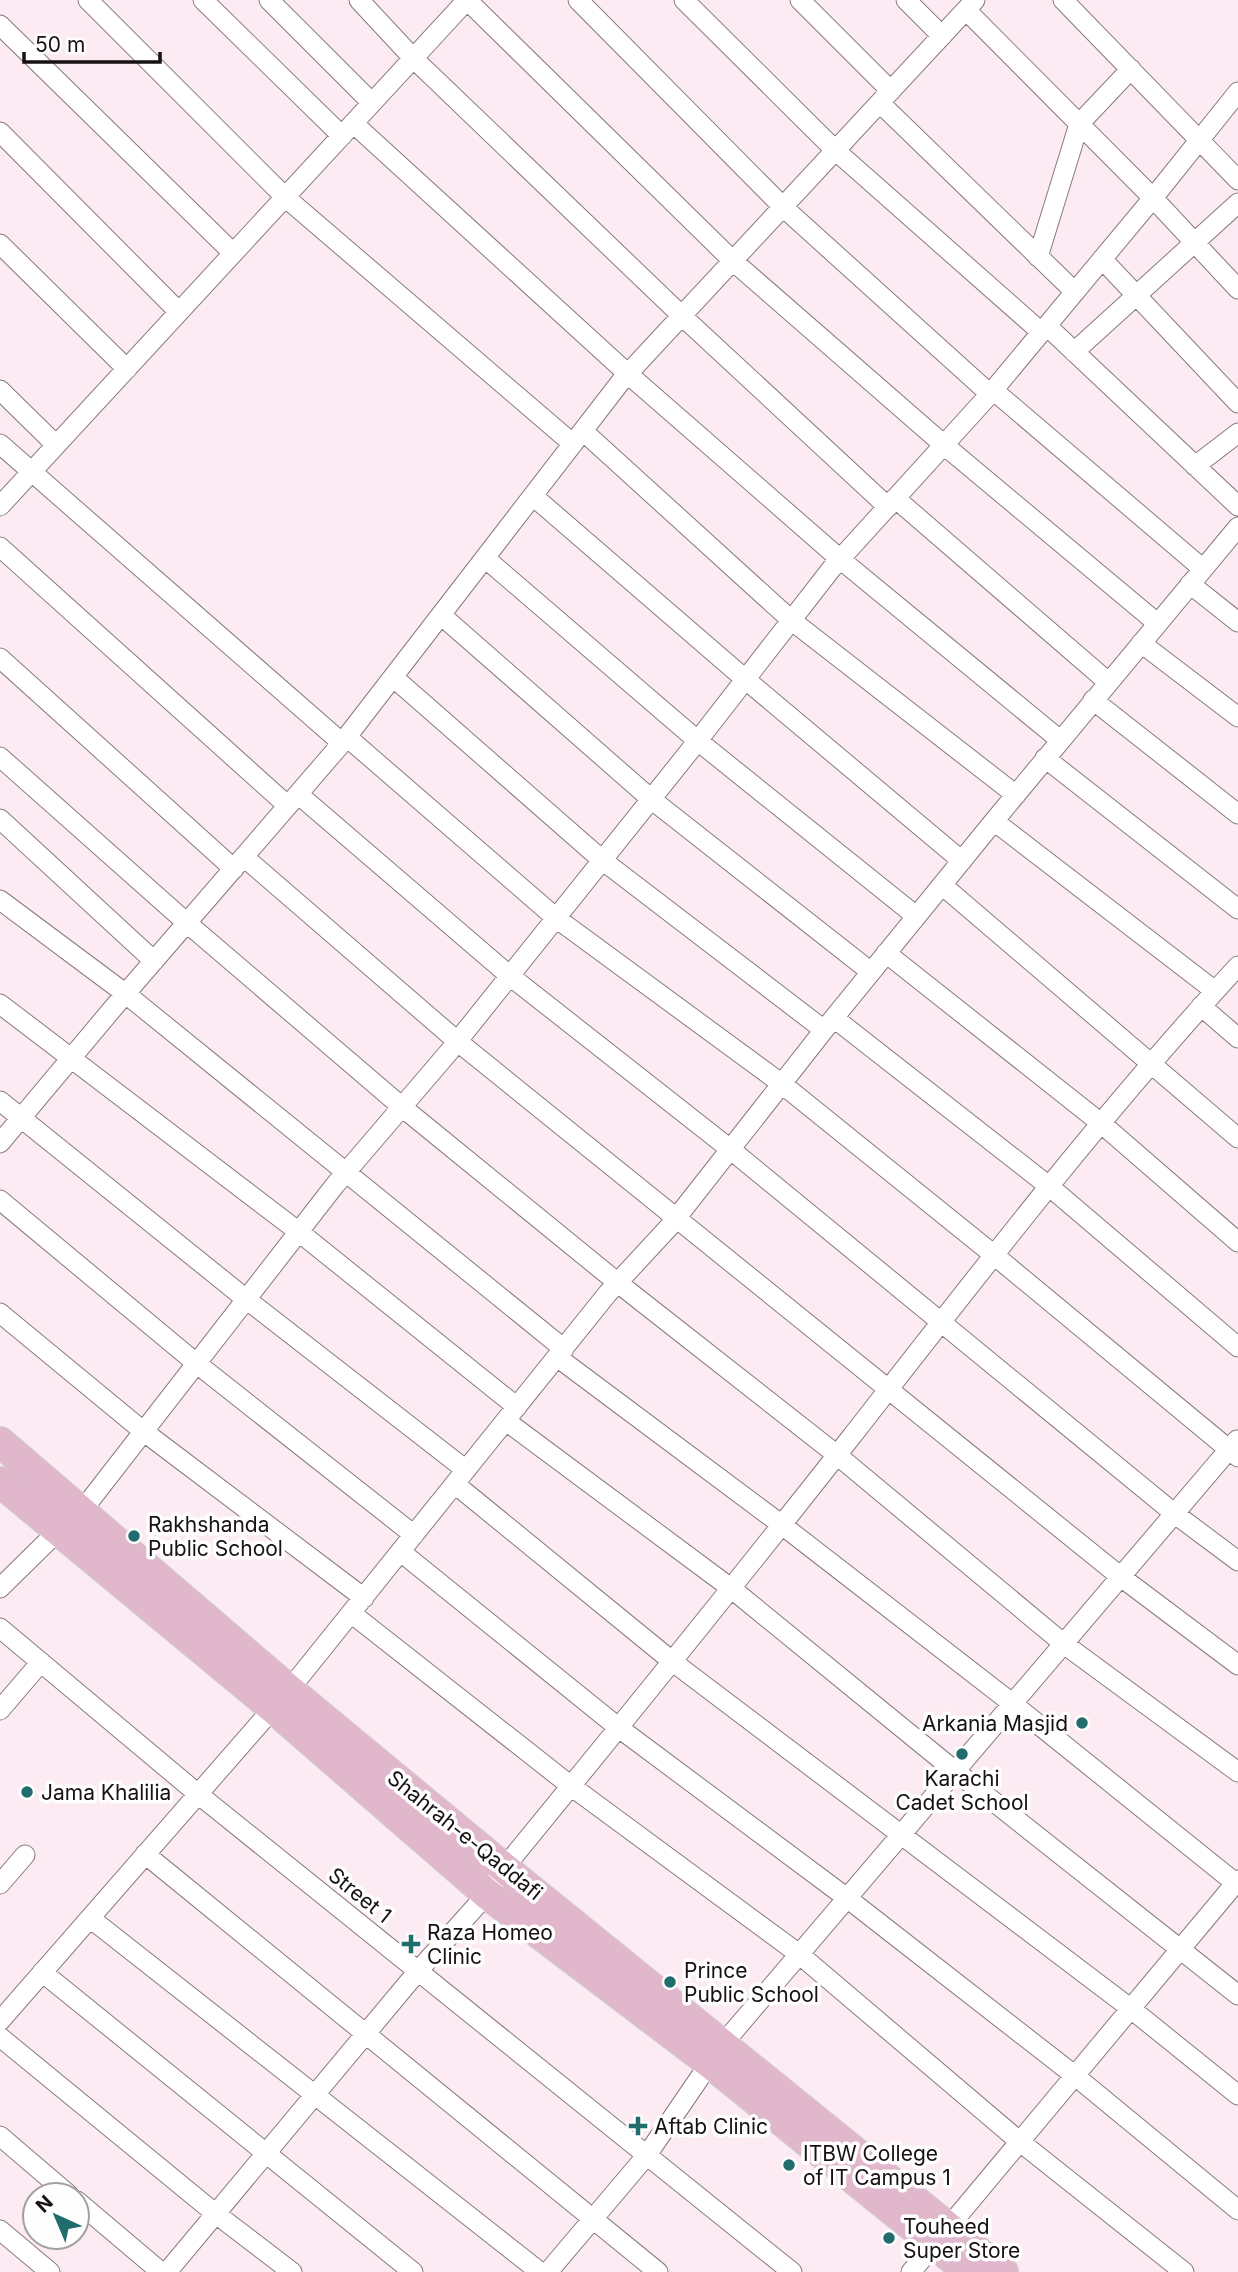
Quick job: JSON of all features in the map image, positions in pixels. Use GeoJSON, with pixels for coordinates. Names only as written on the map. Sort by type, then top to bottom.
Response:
{"type":"FeatureCollection","features":[{"type":"Feature","properties":{"kind":"main road","name":"Shahrah-e-Qaddafi"},"geometry":{"type":"LineString","coordinates":[[0,1442],[81,1512],[487,1894],[716,2054]]}},
{"type":"Feature","properties":{"kind":"main road","name":"Shahrah-e-Qaddafi"},"geometry":{"type":"LineString","coordinates":[[0,1482],[58,1531],[504,1868],[716,2054],[940,2237],[1003,2272]]}},
{"type":"Feature","properties":{"kind":"main road","name":"Shahrah-e-Qaddafi"},"geometry":{"type":"LineString","coordinates":[[940,2237],[969,2272]]}},
{"type":"Feature","properties":{"kind":"street"},"geometry":{"type":"LineString","coordinates":[[88,0],[285,197],[578,437],[791,620],[1016,794]]}},
{"type":"Feature","properties":{"kind":"street"},"geometry":{"type":"LineString","coordinates":[[203,0],[840,559],[1060,740]]}},
{"type":"Feature","properties":{"kind":"street"},"geometry":{"type":"LineString","coordinates":[[269,0],[372,103]]}},
{"type":"Feature","properties":{"kind":"street"},"geometry":{"type":"LineString","coordinates":[[359,0],[414,58],[682,316],[892,502],[1108,682]]}},
{"type":"Feature","properties":{"kind":"street"},"geometry":{"type":"LineString","coordinates":[[0,506],[467,0],[733,261],[944,445],[1157,623]]}},
{"type":"Feature","properties":{"kind":"street"},"geometry":{"type":"LineString","coordinates":[[578,0],[783,207],[1196,577],[1238,622]]}},
{"type":"Feature","properties":{"kind":"street"},"geometry":{"type":"LineString","coordinates":[[684,0],[836,151],[1074,352],[1238,506]]}},
{"type":"Feature","properties":{"kind":"street"},"geometry":{"type":"LineString","coordinates":[[800,0],[886,97],[1038,257],[1075,292]]}},
{"type":"Feature","properties":{"kind":"street"},"geometry":{"type":"LineString","coordinates":[[906,0],[942,36]]}},
{"type":"Feature","properties":{"kind":"street"},"geometry":{"type":"LineString","coordinates":[[1063,0],[1238,180]]}},
{"type":"Feature","properties":{"kind":"street"},"geometry":{"type":"LineString","coordinates":[[0,1143],[345,740],[628,373],[971,5],[1079,124],[1238,289]]}},
{"type":"Feature","properties":{"kind":"street"},"geometry":{"type":"LineString","coordinates":[[0,25],[233,253]]}},
{"type":"Feature","properties":{"kind":"street"},"geometry":{"type":"LineString","coordinates":[[1038,257],[1079,124],[1131,69]]}},
{"type":"Feature","properties":{"kind":"street"},"geometry":{"type":"LineString","coordinates":[[0,1588],[81,1512],[345,1173],[510,976],[840,559],[992,392],[1238,92]]}},
{"type":"Feature","properties":{"kind":"street"},"geometry":{"type":"LineString","coordinates":[[0,132],[179,312]]}},
{"type":"Feature","properties":{"kind":"street"},"geometry":{"type":"LineString","coordinates":[[1074,352],[1238,204]]}},
{"type":"Feature","properties":{"kind":"street"},"geometry":{"type":"LineString","coordinates":[[0,244],[127,369]]}},
{"type":"Feature","properties":{"kind":"street"},"geometry":{"type":"LineString","coordinates":[[1102,259],[1238,403]]}},
{"type":"Feature","properties":{"kind":"street"},"geometry":{"type":"LineString","coordinates":[[0,390],[56,445]]}},
{"type":"Feature","properties":{"kind":"street"},"geometry":{"type":"LineString","coordinates":[[1195,466],[1238,433]]}},
{"type":"Feature","properties":{"kind":"street"},"geometry":{"type":"LineString","coordinates":[[0,444],[556,918],[782,1084],[1235,1449],[1175,1514],[799,1954],[716,2054],[647,2155],[548,2272]]}},
{"type":"Feature","properties":{"kind":"street"},"geometry":{"type":"LineString","coordinates":[[533,496],[961,861]]}},
{"type":"Feature","properties":{"kind":"street"},"geometry":{"type":"LineString","coordinates":[[0,2021],[281,1699],[618,1283],[676,1218],[1045,758],[1237,529]]}},
{"type":"Feature","properties":{"kind":"street"},"geometry":{"type":"LineString","coordinates":[[0,547],[293,800],[510,976],[730,1149],[1175,1514],[1238,1561]]}},
{"type":"Feature","properties":{"kind":"street"},"geometry":{"type":"LineString","coordinates":[[485,558],[698,741],[916,916]]}},
{"type":"Feature","properties":{"kind":"street"},"geometry":{"type":"LineString","coordinates":[[440,615],[651,799],[871,972]]}},
{"type":"Feature","properties":{"kind":"street"},"geometry":{"type":"LineString","coordinates":[[1141,643],[1238,716]]}},
{"type":"Feature","properties":{"kind":"street"},"geometry":{"type":"LineString","coordinates":[[0,658],[239,863],[457,1041],[888,1391],[1121,1577],[1238,1665]]}},
{"type":"Feature","properties":{"kind":"street"},"geometry":{"type":"LineString","coordinates":[[393,677],[602,860],[1050,1187],[1238,1347]]}},
{"type":"Feature","properties":{"kind":"street"},"geometry":{"type":"LineString","coordinates":[[1093,700],[1238,814]]}},
{"type":"Feature","properties":{"kind":"street"},"geometry":{"type":"LineString","coordinates":[[0,757],[187,923],[402,1107],[618,1283],[837,1455],[1064,1644],[1238,1772]]}},
{"type":"Feature","properties":{"kind":"street"},"geometry":{"type":"LineString","coordinates":[[1045,758],[1238,909]]}},
{"type":"Feature","properties":{"kind":"street"},"geometry":{"type":"LineString","coordinates":[[0,819],[154,961]]}},
{"type":"Feature","properties":{"kind":"street"},"geometry":{"type":"LineString","coordinates":[[167,2272],[418,1971],[487,1894],[504,1868],[732,1589],[994,1255],[1200,1006],[1229,980],[994,821]]}},
{"type":"Feature","properties":{"kind":"street"},"geometry":{"type":"LineString","coordinates":[[942,885],[1238,1138]]}},
{"type":"Feature","properties":{"kind":"street"},"geometry":{"type":"LineString","coordinates":[[0,900],[126,994],[561,1353],[1013,1704],[1237,1883],[911,2272]]}},
{"type":"Feature","properties":{"kind":"street"},"geometry":{"type":"LineString","coordinates":[[886,953],[1102,1124],[1238,1242]]}},
{"type":"Feature","properties":{"kind":"street"},"geometry":{"type":"LineString","coordinates":[[0,1004],[70,1060],[299,1231],[511,1414],[1238,1995]]}},
{"type":"Feature","properties":{"kind":"street"},"geometry":{"type":"LineString","coordinates":[[1200,1006],[1238,1038]]}},
{"type":"Feature","properties":{"kind":"street"},"geometry":{"type":"LineString","coordinates":[[0,1101],[246,1299],[460,1477],[673,1662],[1130,2008],[1238,2095]]}},
{"type":"Feature","properties":{"kind":"street"},"geometry":{"type":"LineString","coordinates":[[0,1200],[197,1363],[414,1535]]}},
{"type":"Feature","properties":{"kind":"street"},"geometry":{"type":"LineString","coordinates":[[0,1314],[357,1605],[570,1786],[799,1954],[1019,2141],[1184,2272]]}},
{"type":"Feature","properties":{"kind":"street"},"geometry":{"type":"LineString","coordinates":[[401,1552],[618,1728],[847,1898],[1074,2075],[1238,2210]]}},
{"type":"Feature","properties":{"kind":"street","name":"Street 1"},"geometry":{"type":"LineString","coordinates":[[0,1628],[198,1794],[792,2272]]}},
{"type":"Feature","properties":{"kind":"street"},"geometry":{"type":"LineString","coordinates":[[0,1710],[41,1662]]}},
{"type":"Feature","properties":{"kind":"street"},"geometry":{"type":"LineString","coordinates":[[145,1854],[658,2272]]}},
{"type":"Feature","properties":{"kind":"street"},"geometry":{"type":"LineString","coordinates":[[0,1884],[25,1855]]}},
{"type":"Feature","properties":{"kind":"street"},"geometry":{"type":"LineString","coordinates":[[90,1918],[540,2272]]}},
{"type":"Feature","properties":{"kind":"street"},"geometry":{"type":"LineString","coordinates":[[43,1972],[413,2272]]}},
{"type":"Feature","properties":{"kind":"street"},"geometry":{"type":"LineString","coordinates":[[0,2037],[216,2214],[292,2272]]}},
{"type":"Feature","properties":{"kind":"street"},"geometry":{"type":"LineString","coordinates":[[0,2136],[53,2181]]}},
{"type":"Feature","properties":{"kind":"street"},"geometry":{"type":"LineString","coordinates":[[91,2213],[161,2272]]}},
{"type":"Feature","properties":{"kind":"street"},"geometry":{"type":"LineString","coordinates":[[0,2230],[50,2272]]}},
{"type":"Feature","properties":{"kind":"place","name":"Rakhshanda Public School"},"geometry":{"type":"Point","coordinates":[134,1536]}},
{"type":"Feature","properties":{"kind":"place","name":"Arkania Masjid"},"geometry":{"type":"Point","coordinates":[1082,1723]}},
{"type":"Feature","properties":{"kind":"place","name":"Karachi Cadet School"},"geometry":{"type":"Point","coordinates":[962,1754]}},
{"type":"Feature","properties":{"kind":"place","name":"Jama Khalilia"},"geometry":{"type":"Point","coordinates":[27,1792]}},
{"type":"Feature","properties":{"kind":"place","name":"Raza Homeo Clinic"},"geometry":{"type":"Point","coordinates":[411,1944]}},
{"type":"Feature","properties":{"kind":"place","name":"Prince Public School"},"geometry":{"type":"Point","coordinates":[670,1982]}},
{"type":"Feature","properties":{"kind":"place","name":"Aftab Clinic"},"geometry":{"type":"Point","coordinates":[638,2126]}},
{"type":"Feature","properties":{"kind":"place","name":"ITBW College of IT Campus 1"},"geometry":{"type":"Point","coordinates":[789,2165]}},
{"type":"Feature","properties":{"kind":"place","name":"Touheed Super Store"},"geometry":{"type":"Point","coordinates":[889,2238]}}]}
